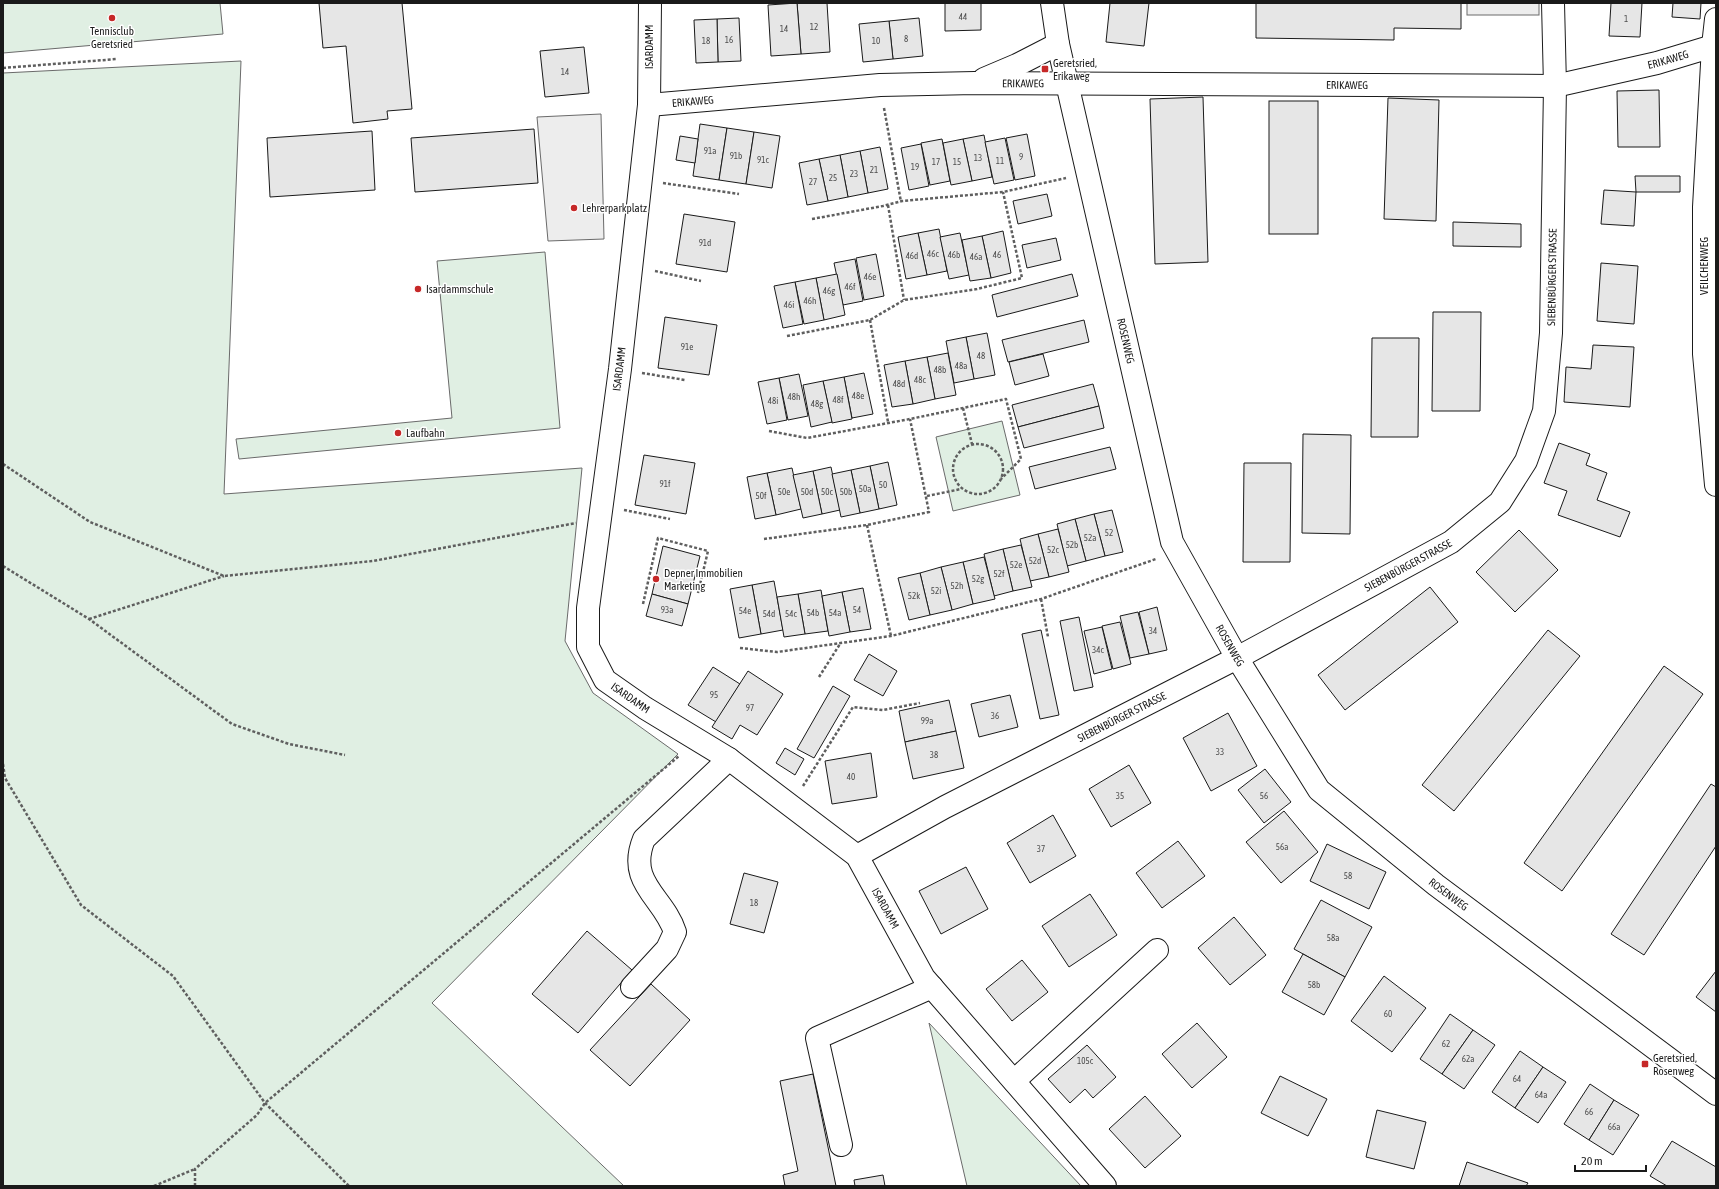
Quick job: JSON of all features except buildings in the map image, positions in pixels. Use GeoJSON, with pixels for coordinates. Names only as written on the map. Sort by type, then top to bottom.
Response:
{"type":"FeatureCollection","features":[{"type":"Feature","properties":{"kind":"street","name":"ISARDAMM"},"geometry":{"type":"LineString","coordinates":[[650,3],[649,105],[630,265],[620,369],[588,608],[588,647],[605,680],[645,708],[729,760],[792,805],[857,856],[924,978],[1105,1186]]}},
{"type":"Feature","properties":{"kind":"street","name":"ROSENWEG"},"geometry":{"type":"LineString","coordinates":[[1052,3],[1058,44],[1172,542],[1237,658],[1319,790],[1436,885],[1716,1094]]}},
{"type":"Feature","properties":{"kind":"street","name":"SIEBENBÜRGER STRASSE"},"geometry":{"type":"LineString","coordinates":[[857,856],[945,807],[1237,658],[1451,542],[1500,502],[1526,461],[1544,412],[1551,333],[1555,86],[1553,3]]}},
{"type":"Feature","properties":{"kind":"street","name":"VEILCHENWEG"},"geometry":{"type":"LineString","coordinates":[[1716,19],[1704,354],[1716,485]]}},
{"type":"Feature","properties":{"kind":"street","name":"ERIKAWEG"},"geometry":{"type":"LineString","coordinates":[[975,83],[1017,65],[1058,44]]}},
{"type":"Feature","properties":{"kind":"street","name":"ERIKAWEG"},"geometry":{"type":"LineString","coordinates":[[649,105],[880,84],[1068,83],[1555,86],[1657,63],[1715,46]]}},
{"type":"Feature","properties":{"kind":"street"},"geometry":{"type":"LineString","coordinates":[[632,988],[667,949],[675,932],[672,922],[644,884],[639,852],[644,839],[729,760]]}},
{"type":"Feature","properties":{"kind":"street"},"geometry":{"type":"LineString","coordinates":[[1014,1081],[1157,950]]}},
{"type":"Feature","properties":{"kind":"street"},"geometry":{"type":"LineString","coordinates":[[841,1145],[817,1038],[932,987]]}},
{"type":"Feature","properties":{"kind":"path"},"geometry":{"type":"LineString","coordinates":[[3,68],[117,59]]}},
{"type":"Feature","properties":{"kind":"path"},"geometry":{"type":"LineString","coordinates":[[880,84],[901,202]]}},
{"type":"Feature","properties":{"kind":"path"},"geometry":{"type":"LineString","coordinates":[[812,219],[901,202],[1003,192],[1088,173]]}},
{"type":"Feature","properties":{"kind":"path"},"geometry":{"type":"LineString","coordinates":[[641,179],[739,194]]}},
{"type":"Feature","properties":{"kind":"path"},"geometry":{"type":"LineString","coordinates":[[787,336],[870,320],[904,300],[977,289],[1022,278],[1003,192]]}},
{"type":"Feature","properties":{"kind":"path"},"geometry":{"type":"LineString","coordinates":[[888,205],[904,300]]}},
{"type":"Feature","properties":{"kind":"path"},"geometry":{"type":"LineString","coordinates":[[630,265],[701,281]]}},
{"type":"Feature","properties":{"kind":"path"},"geometry":{"type":"LineString","coordinates":[[870,320],[888,422]]}},
{"type":"Feature","properties":{"kind":"path"},"geometry":{"type":"LineString","coordinates":[[620,369],[685,380]]}},
{"type":"Feature","properties":{"kind":"path"},"geometry":{"type":"LineString","coordinates":[[769,431],[807,438],[1006,399],[1021,459],[1001,479],[997,486],[984,494],[976,494],[961,489],[927,496]]}},
{"type":"Feature","properties":{"kind":"path"},"geometry":{"type":"LineString","coordinates":[[963,408],[972,444]]}},
{"type":"Feature","properties":{"kind":"path"},"geometry":{"type":"LineString","coordinates":[[764,539],[867,525],[929,512],[927,496],[910,419]]}},
{"type":"Feature","properties":{"kind":"path"},"geometry":{"type":"LineString","coordinates":[[961,489],[953,475],[952,467],[958,452],[964,447],[972,444],[988,445],[1000,456],[1003,471],[1001,479]]}},
{"type":"Feature","properties":{"kind":"path"},"geometry":{"type":"LineString","coordinates":[[3,464],[90,522],[224,576]]}},
{"type":"Feature","properties":{"kind":"path"},"geometry":{"type":"LineString","coordinates":[[89,619],[224,576],[373,562],[601,512],[670,519]]}},
{"type":"Feature","properties":{"kind":"path"},"geometry":{"type":"LineString","coordinates":[[867,525],[891,636]]}},
{"type":"Feature","properties":{"kind":"path"},"geometry":{"type":"LineString","coordinates":[[643,604],[658,538],[708,551],[698,593]]}},
{"type":"Feature","properties":{"kind":"path"},"geometry":{"type":"LineString","coordinates":[[740,648],[776,652],[891,636],[1041,598],[1177,552]]}},
{"type":"Feature","properties":{"kind":"path"},"geometry":{"type":"LineString","coordinates":[[3,566],[89,619],[232,724],[289,744],[345,755]]}},
{"type":"Feature","properties":{"kind":"path"},"geometry":{"type":"LineString","coordinates":[[1041,598],[1048,637]]}},
{"type":"Feature","properties":{"kind":"path"},"geometry":{"type":"LineString","coordinates":[[819,677],[840,644]]}},
{"type":"Feature","properties":{"kind":"path"},"geometry":{"type":"LineString","coordinates":[[792,805],[853,707],[883,710],[920,703]]}},
{"type":"Feature","properties":{"kind":"path"},"geometry":{"type":"LineString","coordinates":[[154,1186],[195,1169],[257,1115],[265,1103],[698,740]]}},
{"type":"Feature","properties":{"kind":"path"},"geometry":{"type":"LineString","coordinates":[[3,764],[5,778],[81,905],[173,976],[265,1103],[349,1186]]}},
{"type":"Feature","properties":{"kind":"path"},"geometry":{"type":"LineString","coordinates":[[195,1169],[195,1186]]}},
{"type":"Feature","properties":{"kind":"green space","name":"Tennisclub Geretsried"},"geometry":{"type":"Polygon","coordinates":[[[3,3],[220,3],[223,34],[3,53],[3,3]]]}},
{"type":"Feature","properties":{"kind":"green space"},"geometry":{"type":"Polygon","coordinates":[[[241,61],[224,494],[582,468],[565,641],[593,693],[678,754],[432,1003],[624,1186],[3,1186],[3,73],[241,61]]]}},
{"type":"Feature","properties":{"kind":"green space"},"geometry":{"type":"Polygon","coordinates":[[[545,252],[560,428],[239,459],[236,439],[452,418],[437,261],[545,252]]]}},
{"type":"Feature","properties":{"kind":"green space"},"geometry":{"type":"Polygon","coordinates":[[[1002,421],[1020,495],[953,511],[936,437],[1002,421]]]}},
{"type":"Feature","properties":{"kind":"green space"},"geometry":{"type":"Polygon","coordinates":[[[929,1023],[1081,1186],[967,1186],[929,1023]]]}},
{"type":"Feature","properties":{"kind":"shaded area"},"geometry":{"type":"Polygon","coordinates":[[[1467,3],[1539,3],[1539,15],[1467,15],[1467,3]]]}},
{"type":"Feature","properties":{"kind":"shaded area","name":"Lehrerparkplatz"},"geometry":{"type":"Polygon","coordinates":[[[601,114],[604,239],[548,241],[537,117],[601,114]]]}},
{"type":"Feature","properties":{"kind":"place","name":"Tennisclub Geretsried"},"geometry":{"type":"Point","coordinates":[112,18]}},
{"type":"Feature","properties":{"kind":"place","name":"Geretsried, Erikaweg"},"geometry":{"type":"Point","coordinates":[1045,69]}},
{"type":"Feature","properties":{"kind":"place","name":"Lehrerparkplatz"},"geometry":{"type":"Point","coordinates":[574,208]}},
{"type":"Feature","properties":{"kind":"place","name":"Isardammschule"},"geometry":{"type":"Point","coordinates":[418,289]}},
{"type":"Feature","properties":{"kind":"place","name":"Laufbahn"},"geometry":{"type":"Point","coordinates":[398,433]}},
{"type":"Feature","properties":{"kind":"place","name":"Depner Immobilien Marketing"},"geometry":{"type":"Point","coordinates":[656,579]}},
{"type":"Feature","properties":{"kind":"place","name":"Geretsried, Rosenweg"},"geometry":{"type":"Point","coordinates":[1645,1064]}}]}
